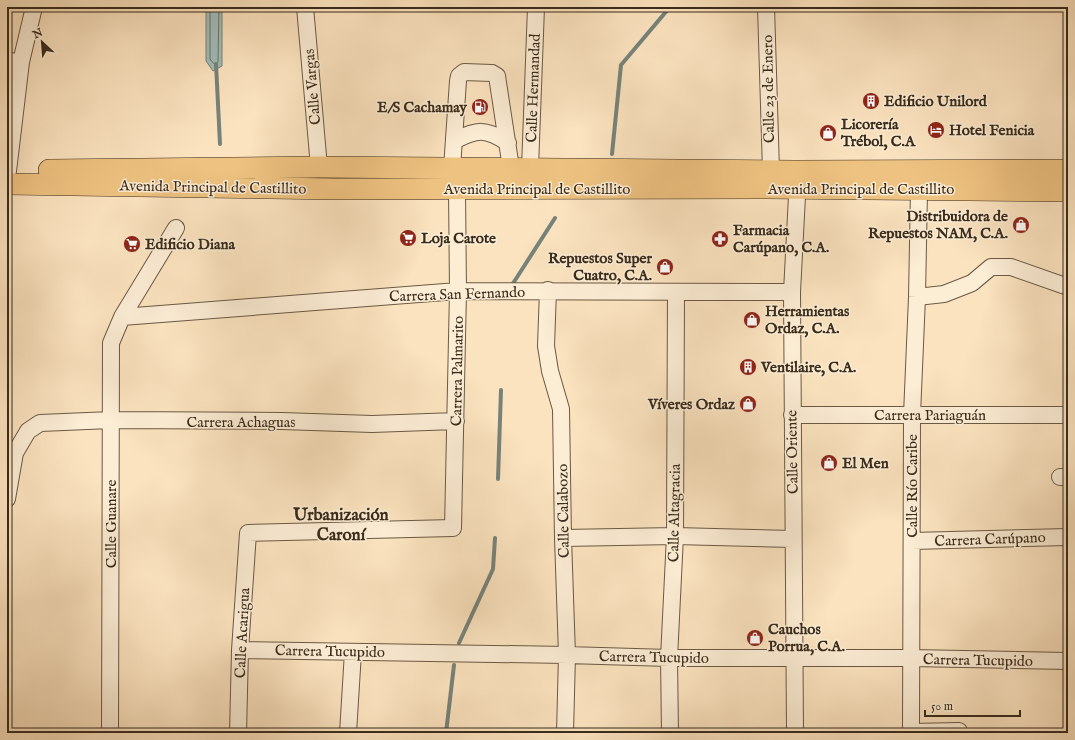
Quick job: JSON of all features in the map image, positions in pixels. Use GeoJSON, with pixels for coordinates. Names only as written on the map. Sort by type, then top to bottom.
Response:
{"type":"FeatureCollection","features":[{"type":"Feature","properties":{"kind":"main road","name":"Avenida Principal de Castillito"},"geometry":{"type":"LineString","coordinates":[[7,175],[319,167],[771,170],[798,180],[919,190],[1068,191]]}},
{"type":"Feature","properties":{"kind":"main road","name":"Avenida Principal de Castillito"},"geometry":{"type":"LineString","coordinates":[[7,175],[457,190],[1068,170]]}},
{"type":"Feature","properties":{"kind":"street"},"geometry":{"type":"LineString","coordinates":[[7,175],[14,61],[34,7]]}},
{"type":"Feature","properties":{"kind":"street","name":"Calle Vargas"},"geometry":{"type":"LineString","coordinates":[[305,7],[319,167]]}},
{"type":"Feature","properties":{"kind":"street","name":"Calle Hermandad"},"geometry":{"type":"LineString","coordinates":[[520,168],[536,7]]}},
{"type":"Feature","properties":{"kind":"street","name":"Calle 23 de Enero"},"geometry":{"type":"LineString","coordinates":[[766,7],[771,170]]}},
{"type":"Feature","properties":{"kind":"street"},"geometry":{"type":"LineString","coordinates":[[452,168],[459,76],[464,72],[492,73],[497,76],[508,143],[520,168]]}},
{"type":"Feature","properties":{"kind":"street"},"geometry":{"type":"LineString","coordinates":[[454,141],[480,131],[494,134],[508,143]]}},
{"type":"Feature","properties":{"kind":"street","name":"Calle Oriente"},"geometry":{"type":"LineString","coordinates":[[795,733],[792,292],[798,180]]}},
{"type":"Feature","properties":{"kind":"street","name":"Carrera Palmarito"},"geometry":{"type":"LineString","coordinates":[[248,533],[453,528],[458,291],[457,190]]}},
{"type":"Feature","properties":{"kind":"street","name":"Calle Río Caribe"},"geometry":{"type":"LineString","coordinates":[[919,190],[917,297],[912,415],[911,732],[959,731],[959,733]]}},
{"type":"Feature","properties":{"kind":"street","name":"Calle Guanare"},"geometry":{"type":"LineString","coordinates":[[110,733],[111,343],[122,317],[176,228]]}},
{"type":"Feature","properties":{"kind":"street"},"geometry":{"type":"LineString","coordinates":[[917,297],[944,294],[972,283],[991,267],[1011,267],[1068,287]]}},
{"type":"Feature","properties":{"kind":"street","name":"Carrera San Fernando"},"geometry":{"type":"LineString","coordinates":[[122,317],[458,291],[548,290],[792,292]]}},
{"type":"Feature","properties":{"kind":"street","name":"Calle Calabozo"},"geometry":{"type":"LineString","coordinates":[[548,290],[546,346],[550,371],[561,409],[567,655],[565,733]]}},
{"type":"Feature","properties":{"kind":"street","name":"Calle Altagracia"},"geometry":{"type":"LineString","coordinates":[[670,733],[669,658],[675,536],[676,292]]}},
{"type":"Feature","properties":{"kind":"street","name":"Carrera Pariaguán"},"geometry":{"type":"LineString","coordinates":[[792,415],[1068,415]]}},
{"type":"Feature","properties":{"kind":"street","name":"Carrera Achaguas"},"geometry":{"type":"LineString","coordinates":[[7,499],[15,453],[28,431],[40,423],[111,420],[282,421],[372,424],[456,421]]}},
{"type":"Feature","properties":{"kind":"street","name":"Calle Acarigua"},"geometry":{"type":"LineString","coordinates":[[238,733],[240,650],[248,533]]}},
{"type":"Feature","properties":{"kind":"street"},"geometry":{"type":"LineString","coordinates":[[563,538],[675,536],[793,539]]}},
{"type":"Feature","properties":{"kind":"street","name":"Carrera Carúpano"},"geometry":{"type":"LineString","coordinates":[[912,541],[1068,537]]}},
{"type":"Feature","properties":{"kind":"street","name":"Carrera Tucupido"},"geometry":{"type":"LineString","coordinates":[[240,650],[669,658],[911,658],[1068,661]]}},
{"type":"Feature","properties":{"kind":"street"},"geometry":{"type":"LineString","coordinates":[[348,733],[353,652]]}},
{"type":"Feature","properties":{"kind":"water"},"geometry":{"type":"Polygon","coordinates":[[[206,7],[222,7],[222,66],[213,71],[206,61],[206,7]]]}},
{"type":"Feature","properties":{"kind":"waterway"},"geometry":{"type":"LineString","coordinates":[[612,154],[621,65],[670,7]]}},
{"type":"Feature","properties":{"kind":"waterway"},"geometry":{"type":"LineString","coordinates":[[216,64],[220,144]]}},
{"type":"Feature","properties":{"kind":"waterway"},"geometry":{"type":"LineString","coordinates":[[512,285],[555,218]]}},
{"type":"Feature","properties":{"kind":"waterway"},"geometry":{"type":"LineString","coordinates":[[498,479],[501,390]]}},
{"type":"Feature","properties":{"kind":"waterway"},"geometry":{"type":"LineString","coordinates":[[459,643],[493,569],[495,538]]}},
{"type":"Feature","properties":{"kind":"waterway"},"geometry":{"type":"LineString","coordinates":[[446,733],[454,665]]}},
{"type":"Feature","properties":{"kind":"place","name":"Edificio Unilord"},"geometry":{"type":"Point","coordinates":[871,101]}},
{"type":"Feature","properties":{"kind":"place","name":"E/S Cachamay"},"geometry":{"type":"Point","coordinates":[480,107]}},
{"type":"Feature","properties":{"kind":"place","name":"Hotel Fenicia"},"geometry":{"type":"Point","coordinates":[936,130]}},
{"type":"Feature","properties":{"kind":"place","name":"Licorería Trébol, C.A"},"geometry":{"type":"Point","coordinates":[828,133]}},
{"type":"Feature","properties":{"kind":"place","name":"Distribuidora de Repuestos NAM, C.A."},"geometry":{"type":"Point","coordinates":[1021,225]}},
{"type":"Feature","properties":{"kind":"place","name":"Loja Carote"},"geometry":{"type":"Point","coordinates":[408,238]}},
{"type":"Feature","properties":{"kind":"place","name":"Farmacia Carúpano, C.A."},"geometry":{"type":"Point","coordinates":[720,239]}},
{"type":"Feature","properties":{"kind":"place","name":"Edificio Diana"},"geometry":{"type":"Point","coordinates":[132,244]}},
{"type":"Feature","properties":{"kind":"place","name":"Repuestos Super Cuatro, C.A."},"geometry":{"type":"Point","coordinates":[665,267]}},
{"type":"Feature","properties":{"kind":"place","name":"Herramientas Ordaz, C.A."},"geometry":{"type":"Point","coordinates":[752,320]}},
{"type":"Feature","properties":{"kind":"place","name":"Ventilaire, C.A."},"geometry":{"type":"Point","coordinates":[748,367]}},
{"type":"Feature","properties":{"kind":"place","name":"Víveres Ordaz"},"geometry":{"type":"Point","coordinates":[748,404]}},
{"type":"Feature","properties":{"kind":"place","name":"El Men"},"geometry":{"type":"Point","coordinates":[829,463]}},
{"type":"Feature","properties":{"kind":"place","name":"Cauchos Porrua, C.A."},"geometry":{"type":"Point","coordinates":[755,638]}},
{"type":"Feature","properties":{"kind":"district","name":"Urbanización Caroní"},"geometry":{"type":"Point","coordinates":[341,524]}}]}
